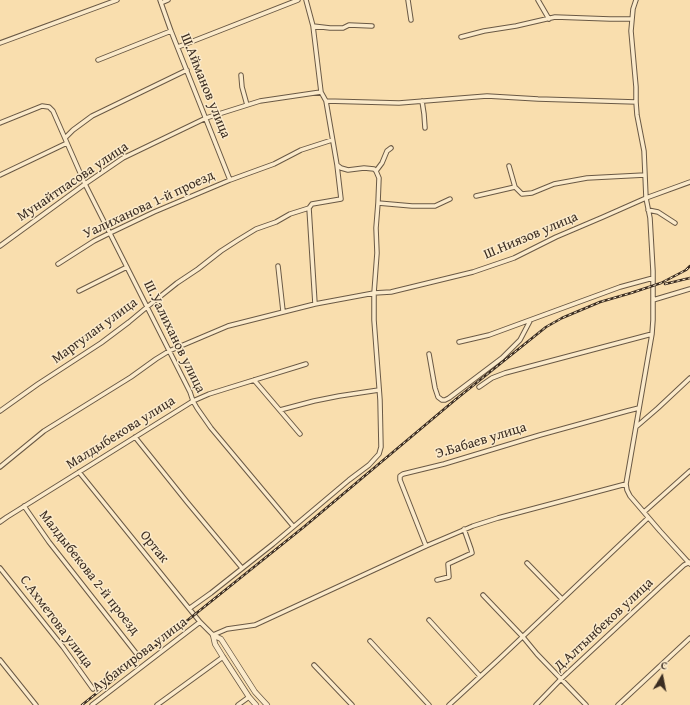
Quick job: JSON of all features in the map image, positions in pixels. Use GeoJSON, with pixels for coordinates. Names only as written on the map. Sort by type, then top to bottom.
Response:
{"type":"FeatureCollection","features":[{"type":"Feature","properties":{"kind":"street"},"geometry":{"type":"LineString","coordinates":[[0,43],[117,0]]}},
{"type":"Feature","properties":{"kind":"street"},"geometry":{"type":"LineString","coordinates":[[161,1],[168,0]]}},
{"type":"Feature","properties":{"kind":"street"},"geometry":{"type":"LineString","coordinates":[[178,47],[298,0]]}},
{"type":"Feature","properties":{"kind":"street"},"geometry":{"type":"LineString","coordinates":[[190,608],[273,544],[369,465],[379,454],[381,447],[374,320],[374,293],[377,253],[376,228],[379,178],[374,169],[364,168],[348,170],[337,165],[326,101],[321,92],[314,26],[306,0]]}},
{"type":"Feature","properties":{"kind":"street"},"geometry":{"type":"LineString","coordinates":[[408,0],[411,20]]}},
{"type":"Feature","properties":{"kind":"street"},"geometry":{"type":"LineString","coordinates":[[538,0],[549,19]]}},
{"type":"Feature","properties":{"kind":"street"},"geometry":{"type":"LineString","coordinates":[[636,0],[633,9],[631,31],[637,115],[644,151],[646,198],[650,218],[653,278],[653,320],[640,408],[626,484],[630,496],[689,563]]}},
{"type":"Feature","properties":{"kind":"street","name":"Ш.Айманов улица"},"geometry":{"type":"LineString","coordinates":[[161,1],[171,31],[230,180]]}},
{"type":"Feature","properties":{"kind":"street"},"geometry":{"type":"LineString","coordinates":[[461,37],[555,17],[632,19]]}},
{"type":"Feature","properties":{"kind":"street"},"geometry":{"type":"LineString","coordinates":[[314,26],[337,28],[343,28],[349,25],[372,26]]}},
{"type":"Feature","properties":{"kind":"street"},"geometry":{"type":"LineString","coordinates":[[98,60],[171,31]]}},
{"type":"Feature","properties":{"kind":"street"},"geometry":{"type":"LineString","coordinates":[[65,138],[92,116],[187,70]]}},
{"type":"Feature","properties":{"kind":"street"},"geometry":{"type":"LineString","coordinates":[[241,75],[242,87],[247,105]]}},
{"type":"Feature","properties":{"kind":"street","name":"Мунайтпасова улица"},"geometry":{"type":"LineString","coordinates":[[0,246],[85,184],[124,158],[206,118],[260,101],[321,92]]}},
{"type":"Feature","properties":{"kind":"street"},"geometry":{"type":"LineString","coordinates":[[326,101],[399,103],[487,96],[636,102]]}},
{"type":"Feature","properties":{"kind":"street"},"geometry":{"type":"LineString","coordinates":[[422,101],[425,128]]}},
{"type":"Feature","properties":{"kind":"street","name":"Ш.Уалиханов улица"},"geometry":{"type":"LineString","coordinates":[[0,123],[42,106],[49,107],[53,111],[85,184],[190,392],[196,408],[293,526]]}},
{"type":"Feature","properties":{"kind":"street","name":"Уалиханова 1-й проезд"},"geometry":{"type":"LineString","coordinates":[[58,264],[110,232],[154,212],[230,180],[274,164],[301,150],[332,140]]}},
{"type":"Feature","properties":{"kind":"street"},"geometry":{"type":"LineString","coordinates":[[0,175],[67,143]]}},
{"type":"Feature","properties":{"kind":"street"},"geometry":{"type":"LineString","coordinates":[[376,171],[382,163],[387,151],[391,148]]}},
{"type":"Feature","properties":{"kind":"street","name":"Маргулан улица"},"geometry":{"type":"LineString","coordinates":[[0,411],[101,343],[221,251],[238,240],[256,229],[276,222],[290,214],[309,208],[312,204],[341,199],[337,165]]}},
{"type":"Feature","properties":{"kind":"street"},"geometry":{"type":"LineString","coordinates":[[509,166],[515,187],[522,194],[532,193],[554,184],[586,178],[645,175]]}},
{"type":"Feature","properties":{"kind":"street","name":"Ш.Ниязов улица"},"geometry":{"type":"LineString","coordinates":[[0,467],[44,431],[131,377],[156,359],[169,351],[228,326],[283,311],[374,293],[391,292],[473,272],[514,258],[556,237],[646,198],[690,182]]}},
{"type":"Feature","properties":{"kind":"street"},"geometry":{"type":"LineString","coordinates":[[476,196],[515,187]]}},
{"type":"Feature","properties":{"kind":"street"},"geometry":{"type":"LineString","coordinates":[[378,203],[412,206],[435,206],[450,199]]}},
{"type":"Feature","properties":{"kind":"street"},"geometry":{"type":"LineString","coordinates":[[309,208],[315,304]]}},
{"type":"Feature","properties":{"kind":"street"},"geometry":{"type":"LineString","coordinates":[[648,210],[658,212],[675,223]]}},
{"type":"Feature","properties":{"kind":"street"},"geometry":{"type":"LineString","coordinates":[[278,266],[283,311]]}},
{"type":"Feature","properties":{"kind":"street"},"geometry":{"type":"LineString","coordinates":[[79,291],[127,267]]}},
{"type":"Feature","properties":{"kind":"street"},"geometry":{"type":"LineString","coordinates":[[459,342],[489,335],[607,292],[653,278]]}},
{"type":"Feature","properties":{"kind":"street"},"geometry":{"type":"LineString","coordinates":[[653,300],[690,289]]}},
{"type":"Feature","properties":{"kind":"street"},"geometry":{"type":"LineString","coordinates":[[430,354],[435,388],[438,397],[445,400],[502,358],[520,340],[530,321]]}},
{"type":"Feature","properties":{"kind":"street"},"geometry":{"type":"LineString","coordinates":[[479,387],[492,378],[505,373],[652,334]]}},
{"type":"Feature","properties":{"kind":"street","name":"Малдыбекова улица"},"geometry":{"type":"LineString","coordinates":[[0,522],[193,401],[214,392],[306,364]]}},
{"type":"Feature","properties":{"kind":"street"},"geometry":{"type":"LineString","coordinates":[[636,427],[690,378]]}},
{"type":"Feature","properties":{"kind":"street"},"geometry":{"type":"LineString","coordinates":[[254,380],[300,434]]}},
{"type":"Feature","properties":{"kind":"street"},"geometry":{"type":"LineString","coordinates":[[280,410],[314,400],[379,390]]}},
{"type":"Feature","properties":{"kind":"street","name":"Э.Бабаев улица"},"geometry":{"type":"LineString","coordinates":[[426,546],[400,480],[400,476],[403,474],[444,464],[540,435],[640,408]]}},
{"type":"Feature","properties":{"kind":"street"},"geometry":{"type":"LineString","coordinates":[[135,437],[242,568]]}},
{"type":"Feature","properties":{"kind":"street"},"geometry":{"type":"LineString","coordinates":[[644,512],[690,471]]}},
{"type":"Feature","properties":{"kind":"street","name":"Ортак"},"geometry":{"type":"LineString","coordinates":[[78,472],[200,622],[213,635],[221,639],[255,692],[267,705]]}},
{"type":"Feature","properties":{"kind":"street"},"geometry":{"type":"LineString","coordinates":[[213,635],[227,630],[255,625],[464,529],[498,518],[626,484]]}},
{"type":"Feature","properties":{"kind":"street","name":"Малдыбекова 2-й проезд"},"geometry":{"type":"LineString","coordinates":[[24,506],[49,542],[136,653]]}},
{"type":"Feature","properties":{"kind":"street"},"geometry":{"type":"LineString","coordinates":[[449,705],[648,518]]}},
{"type":"Feature","properties":{"kind":"street"},"geometry":{"type":"LineString","coordinates":[[437,580],[450,577],[448,564],[472,553],[464,529]]}},
{"type":"Feature","properties":{"kind":"street"},"geometry":{"type":"LineString","coordinates":[[527,563],[562,599]]}},
{"type":"Feature","properties":{"kind":"street","name":"Д.Алтынбеков улица"},"geometry":{"type":"LineString","coordinates":[[536,705],[561,679],[684,565],[689,563]]}},
{"type":"Feature","properties":{"kind":"street","name":"С.Ахметова улица"},"geometry":{"type":"LineString","coordinates":[[0,568],[63,647],[93,689]]}},
{"type":"Feature","properties":{"kind":"street"},"geometry":{"type":"LineString","coordinates":[[483,595],[586,705]]}},
{"type":"Feature","properties":{"kind":"street"},"geometry":{"type":"LineString","coordinates":[[429,620],[480,676]]}},
{"type":"Feature","properties":{"kind":"street","name":"Аубакирова улица"},"geometry":{"type":"LineString","coordinates":[[92,705],[200,622]]}},
{"type":"Feature","properties":{"kind":"street","name":"Ортак"},"geometry":{"type":"LineString","coordinates":[[213,635],[215,644],[249,697],[256,705]]}},
{"type":"Feature","properties":{"kind":"street"},"geometry":{"type":"LineString","coordinates":[[618,705],[690,638]]}},
{"type":"Feature","properties":{"kind":"street"},"geometry":{"type":"LineString","coordinates":[[370,642],[429,705]]}},
{"type":"Feature","properties":{"kind":"street"},"geometry":{"type":"LineString","coordinates":[[157,705],[223,657]]}},
{"type":"Feature","properties":{"kind":"street"},"geometry":{"type":"LineString","coordinates":[[0,660],[36,705]]}},
{"type":"Feature","properties":{"kind":"street"},"geometry":{"type":"LineString","coordinates":[[314,665],[352,705]]}},
{"type":"Feature","properties":{"kind":"street"},"geometry":{"type":"LineString","coordinates":[[238,705],[249,697]]}},
{"type":"Feature","properties":{"kind":"railway"},"geometry":{"type":"LineString","coordinates":[[82,705],[305,526],[455,400],[546,327],[562,318],[600,302],[661,283],[686,270],[690,266]]}},
{"type":"Feature","properties":{"kind":"railway"},"geometry":{"type":"LineString","coordinates":[[665,284],[690,278]]}}]}
